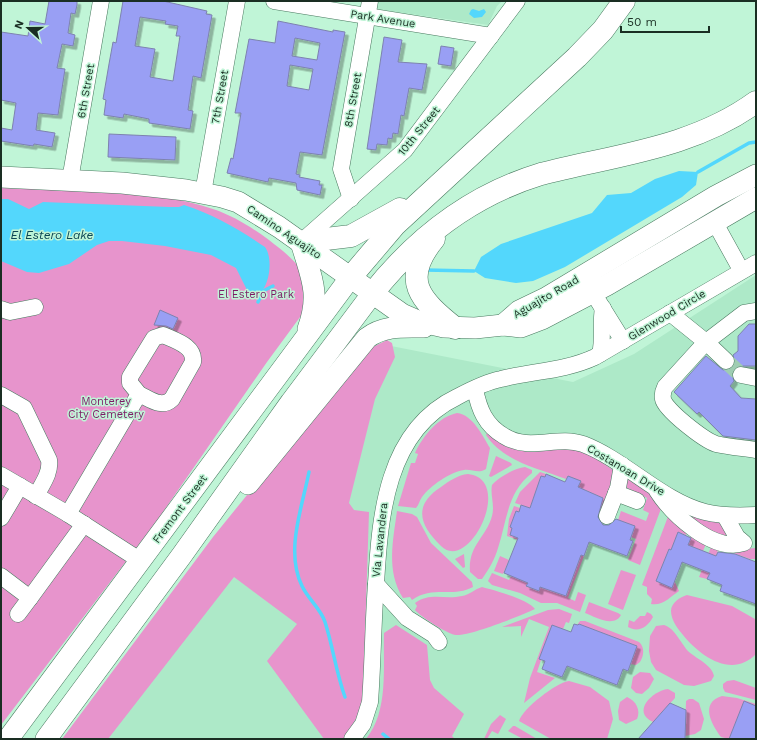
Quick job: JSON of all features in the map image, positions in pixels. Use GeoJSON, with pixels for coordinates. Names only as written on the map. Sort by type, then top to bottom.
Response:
{"type":"FeatureCollection","features":[{"type":"Feature","properties":{"kind":"highway"},"geometry":{"type":"LineString","coordinates":[[350,278],[386,235],[432,190],[577,58],[603,30],[624,1]]}},
{"type":"Feature","properties":{"kind":"highway"},"geometry":{"type":"LineString","coordinates":[[372,294],[386,276],[418,244],[460,210],[495,191],[530,178],[689,138],[725,122],[756,102]]}},
{"type":"Feature","properties":{"kind":"highway"},"geometry":{"type":"LineString","coordinates":[[301,242],[346,237],[356,234],[432,190]]}},
{"type":"Feature","properties":{"kind":"highway"},"geometry":{"type":"LineString","coordinates":[[455,328],[425,301],[418,290],[415,278],[418,263],[425,250],[460,210]]}},
{"type":"Feature","properties":{"kind":"main road","name":"Aguajito Road"},"geometry":{"type":"LineString","coordinates":[[593,292],[756,175]]}},
{"type":"Feature","properties":{"kind":"main road","name":"Camino Aguajito"},"geometry":{"type":"LineString","coordinates":[[1,177],[122,183],[203,193],[227,199],[252,209],[301,242],[372,294],[410,318],[427,324],[455,328],[475,328],[503,325]]}},
{"type":"Feature","properties":{"kind":"main road","name":"Aguajito Road"},"geometry":{"type":"LineString","coordinates":[[503,325],[521,327],[533,323],[593,292],[756,198]]}},
{"type":"Feature","properties":{"kind":"main road"},"geometry":{"type":"LineString","coordinates":[[301,242],[316,297],[312,317],[303,342]]}},
{"type":"Feature","properties":{"kind":"main road","name":"Fremont Street"},"geometry":{"type":"LineString","coordinates":[[8,739],[350,278]]}},
{"type":"Feature","properties":{"kind":"main road"},"geometry":{"type":"LineString","coordinates":[[46,739],[182,555],[291,402],[372,294]]}},
{"type":"Feature","properties":{"kind":"main road"},"geometry":{"type":"LineString","coordinates":[[182,555],[282,444],[367,338],[378,330],[389,328],[455,328]]}},
{"type":"Feature","properties":{"kind":"street","name":"6th Street"},"geometry":{"type":"LineString","coordinates":[[70,180],[102,1]]}},
{"type":"Feature","properties":{"kind":"street","name":"7th Street"},"geometry":{"type":"LineString","coordinates":[[203,193],[237,1]]}},
{"type":"Feature","properties":{"kind":"street","name":"Park Avenue"},"geometry":{"type":"LineString","coordinates":[[274,1],[369,9],[491,36]]}},
{"type":"Feature","properties":{"kind":"street","name":"10th Street"},"geometry":{"type":"LineString","coordinates":[[301,242],[405,150],[517,1]]}},
{"type":"Feature","properties":{"kind":"street","name":"8th Street"},"geometry":{"type":"LineString","coordinates":[[351,199],[341,169],[369,9]]}},
{"type":"Feature","properties":{"kind":"street"},"geometry":{"type":"LineString","coordinates":[[714,221],[741,270]]}},
{"type":"Feature","properties":{"kind":"street","name":"Glenwood Circle"},"geometry":{"type":"LineString","coordinates":[[593,292],[624,341],[741,270],[756,263]]}},
{"type":"Feature","properties":{"kind":"street"},"geometry":{"type":"LineString","coordinates":[[593,292],[601,320],[603,340],[600,354]]}},
{"type":"Feature","properties":{"kind":"street"},"geometry":{"type":"LineString","coordinates":[[1,309],[10,312],[35,307]]}},
{"type":"Feature","properties":{"kind":"street"},"geometry":{"type":"LineString","coordinates":[[756,311],[744,314],[706,342],[662,392],[664,402],[686,424],[705,439],[716,444],[756,450]]}},
{"type":"Feature","properties":{"kind":"street"},"geometry":{"type":"LineString","coordinates":[[670,313],[706,342],[726,361]]}},
{"type":"Feature","properties":{"kind":"street","name":"Via Lavandera"},"geometry":{"type":"LineString","coordinates":[[352,739],[363,724],[370,702],[376,584],[383,506],[396,464],[410,437],[445,403],[475,389],[500,379],[568,367],[600,354],[624,341]]}},
{"type":"Feature","properties":{"kind":"street","name":"Costanoan Drive"},"geometry":{"type":"LineString","coordinates":[[475,389],[478,406],[482,414],[491,426],[505,437],[523,443],[573,442],[591,448],[622,465],[688,506],[704,512],[725,516],[756,515]]}},
{"type":"Feature","properties":{"kind":"street"},"geometry":{"type":"LineString","coordinates":[[1,394],[24,408],[49,460],[50,467],[48,473],[36,496]]}},
{"type":"Feature","properties":{"kind":"street"},"geometry":{"type":"LineString","coordinates":[[68,514],[139,394]]}},
{"type":"Feature","properties":{"kind":"street"},"geometry":{"type":"LineString","coordinates":[[607,516],[616,493],[622,465]]}},
{"type":"Feature","properties":{"kind":"street"},"geometry":{"type":"LineString","coordinates":[[1,475],[68,514],[141,561]]}},
{"type":"Feature","properties":{"kind":"street"},"geometry":{"type":"LineString","coordinates":[[653,484],[666,504],[691,528],[725,543],[736,545],[744,543],[737,537],[725,516]]}},
{"type":"Feature","properties":{"kind":"street"},"geometry":{"type":"LineString","coordinates":[[1,518],[20,486]]}},
{"type":"Feature","properties":{"kind":"street"},"geometry":{"type":"LineString","coordinates":[[616,493],[637,501]]}},
{"type":"Feature","properties":{"kind":"street"},"geometry":{"type":"LineString","coordinates":[[18,614],[84,524]]}},
{"type":"Feature","properties":{"kind":"street"},"geometry":{"type":"LineString","coordinates":[[1,576],[30,598]]}},
{"type":"Feature","properties":{"kind":"street"},"geometry":{"type":"LineString","coordinates":[[376,584],[407,618],[434,635],[439,642]]}},
{"type":"Feature","properties":{"kind":"shaded area"},"geometry":{"type":"Polygon","coordinates":[[[363,1],[502,1],[497,6],[488,25],[362,7],[363,1]]]}},
{"type":"Feature","properties":{"kind":"shaded area"},"geometry":{"type":"Polygon","coordinates":[[[756,275],[756,739],[65,739],[371,342],[573,382],[634,354],[756,275]]]}},
{"type":"Feature","properties":{"kind":"green space","name":"Monterey City Cemetery"},"geometry":{"type":"Polygon","coordinates":[[[1,188],[136,193],[189,202],[221,212],[235,218],[256,231],[286,253],[300,269],[306,309],[267,362],[156,522],[1,725],[1,188]]]}},
{"type":"Feature","properties":{"kind":"green space"},"geometry":{"type":"Polygon","coordinates":[[[387,340],[392,343],[395,357],[375,399],[349,503],[354,510],[369,512],[363,697],[356,720],[343,739],[324,739],[267,661],[297,624],[234,577],[108,739],[62,739],[213,537],[371,342],[375,346],[387,340]]]}},
{"type":"Feature","properties":{"kind":"green space"},"geometry":{"type":"Polygon","coordinates":[[[457,413],[468,417],[476,426],[490,448],[486,469],[478,471],[459,471],[447,477],[435,484],[421,498],[416,508],[398,506],[411,463],[415,463],[418,454],[415,453],[422,440],[437,423],[450,415],[457,413]]]}},
{"type":"Feature","properties":{"kind":"green space"},"geometry":{"type":"Polygon","coordinates":[[[487,433],[500,443],[520,451],[536,452],[561,447],[576,449],[595,458],[613,470],[614,476],[603,514],[598,512],[603,498],[578,487],[581,481],[568,476],[566,479],[512,458],[493,444],[486,435],[487,433]]]}},
{"type":"Feature","properties":{"kind":"green space"},"geometry":{"type":"Polygon","coordinates":[[[496,456],[511,463],[512,465],[491,477],[489,476],[496,456]]]}},
{"type":"Feature","properties":{"kind":"green space"},"geometry":{"type":"Polygon","coordinates":[[[525,467],[532,470],[532,473],[517,489],[509,508],[495,556],[482,579],[478,579],[470,572],[470,563],[474,548],[486,530],[492,516],[492,485],[507,473],[525,467]]]}},
{"type":"Feature","properties":{"kind":"green space"},"geometry":{"type":"Polygon","coordinates":[[[540,472],[546,474],[545,477],[541,476],[530,508],[515,503],[520,492],[540,472]]]}},
{"type":"Feature","properties":{"kind":"green space"},"geometry":{"type":"Polygon","coordinates":[[[468,474],[481,480],[488,491],[487,506],[483,522],[474,537],[464,547],[452,551],[441,546],[428,530],[422,515],[423,508],[426,501],[432,494],[441,487],[457,477],[468,474]]]}},
{"type":"Feature","properties":{"kind":"green space"},"geometry":{"type":"Polygon","coordinates":[[[628,478],[649,492],[662,506],[640,565],[628,560],[636,539],[631,537],[635,527],[618,520],[621,511],[646,521],[649,513],[643,510],[647,498],[623,486],[628,478]]]}},
{"type":"Feature","properties":{"kind":"green space"},"geometry":{"type":"Polygon","coordinates":[[[514,506],[520,508],[519,512],[516,511],[510,527],[512,528],[510,535],[518,538],[518,540],[507,536],[509,519],[514,506]]]}},
{"type":"Feature","properties":{"kind":"green space"},"geometry":{"type":"Polygon","coordinates":[[[397,511],[412,514],[417,517],[431,543],[472,582],[473,587],[458,592],[427,593],[412,600],[410,597],[403,598],[394,577],[392,556],[397,511]]]}},
{"type":"Feature","properties":{"kind":"green space"},"geometry":{"type":"Polygon","coordinates":[[[680,511],[709,521],[721,523],[736,541],[726,540],[680,511]]]}},
{"type":"Feature","properties":{"kind":"green space"},"geometry":{"type":"Polygon","coordinates":[[[669,514],[689,529],[686,535],[678,532],[671,550],[669,549],[656,581],[671,587],[674,580],[679,591],[659,604],[651,604],[652,599],[647,594],[647,587],[642,585],[669,514]]]}},
{"type":"Feature","properties":{"kind":"green space"},"geometry":{"type":"Polygon","coordinates":[[[692,532],[708,539],[703,551],[688,545],[692,532]]]}},
{"type":"Feature","properties":{"kind":"green space"},"geometry":{"type":"Polygon","coordinates":[[[713,542],[744,549],[756,548],[756,559],[750,559],[719,548],[707,579],[699,577],[713,542]]]}},
{"type":"Feature","properties":{"kind":"green space"},"geometry":{"type":"Polygon","coordinates":[[[464,554],[465,567],[463,568],[455,559],[464,554]]]}},
{"type":"Feature","properties":{"kind":"green space"},"geometry":{"type":"Polygon","coordinates":[[[581,555],[584,556],[568,598],[575,601],[578,592],[586,595],[580,612],[557,603],[541,603],[520,593],[492,585],[488,581],[492,573],[509,580],[511,576],[528,583],[526,586],[538,591],[540,587],[566,596],[581,555]]]}},
{"type":"Feature","properties":{"kind":"green space"},"geometry":{"type":"Polygon","coordinates":[[[500,556],[509,560],[503,574],[494,571],[500,556]]]}},
{"type":"Feature","properties":{"kind":"green space"},"geometry":{"type":"Polygon","coordinates":[[[621,570],[636,575],[623,610],[608,604],[621,570]]]}},
{"type":"Feature","properties":{"kind":"green space"},"geometry":{"type":"Polygon","coordinates":[[[482,587],[519,599],[535,609],[483,629],[456,635],[435,625],[415,610],[417,606],[415,603],[426,598],[462,596],[482,587]]]}},
{"type":"Feature","properties":{"kind":"green space"},"geometry":{"type":"Polygon","coordinates":[[[687,595],[732,606],[755,619],[756,654],[747,661],[737,665],[727,665],[707,657],[698,650],[679,630],[673,621],[671,614],[671,608],[674,603],[687,595]]]}},
{"type":"Feature","properties":{"kind":"green space"},"geometry":{"type":"Polygon","coordinates":[[[589,602],[621,615],[614,621],[594,617],[585,613],[589,602]]]}},
{"type":"Feature","properties":{"kind":"green space"},"geometry":{"type":"Polygon","coordinates":[[[559,609],[572,614],[569,623],[566,622],[563,629],[552,625],[539,659],[541,660],[537,672],[555,678],[524,703],[530,678],[549,627],[529,619],[521,637],[521,626],[502,627],[548,610],[559,609]]]}},
{"type":"Feature","properties":{"kind":"green space"},"geometry":{"type":"Polygon","coordinates":[[[647,612],[653,617],[646,626],[639,629],[632,629],[628,627],[629,620],[634,622],[640,616],[645,616],[647,612]]]}},
{"type":"Feature","properties":{"kind":"green space"},"geometry":{"type":"Polygon","coordinates":[[[580,621],[585,621],[639,642],[642,646],[643,652],[640,662],[636,665],[630,664],[637,646],[579,624],[577,625],[580,621]]]}},
{"type":"Feature","properties":{"kind":"green space"},"geometry":{"type":"Polygon","coordinates":[[[396,625],[427,645],[430,680],[434,688],[464,714],[452,736],[455,739],[366,739],[373,728],[382,702],[384,633],[396,625]]]}},
{"type":"Feature","properties":{"kind":"green space"},"geometry":{"type":"Polygon","coordinates":[[[664,625],[675,633],[689,652],[704,662],[713,672],[714,676],[711,681],[694,686],[684,685],[656,670],[651,662],[649,651],[650,636],[656,626],[664,625]]]}},
{"type":"Feature","properties":{"kind":"green space"},"geometry":{"type":"Polygon","coordinates":[[[640,672],[650,673],[654,679],[649,688],[642,694],[636,693],[631,688],[633,677],[640,672]]]}},
{"type":"Feature","properties":{"kind":"green space"},"geometry":{"type":"Polygon","coordinates":[[[734,680],[756,688],[756,700],[725,692],[723,684],[727,681],[734,680]]]}},
{"type":"Feature","properties":{"kind":"green space"},"geometry":{"type":"Polygon","coordinates":[[[569,681],[590,687],[609,701],[613,719],[607,739],[551,739],[519,721],[526,710],[533,703],[557,686],[569,681]]]}},
{"type":"Feature","properties":{"kind":"green space"},"geometry":{"type":"Polygon","coordinates":[[[668,689],[675,693],[675,698],[653,722],[647,718],[644,713],[646,702],[656,694],[668,689]]]}},
{"type":"Feature","properties":{"kind":"green space"},"geometry":{"type":"Polygon","coordinates":[[[722,696],[737,698],[756,704],[756,706],[744,702],[729,739],[721,737],[714,727],[711,721],[709,709],[715,699],[722,696]]]}},
{"type":"Feature","properties":{"kind":"green space"},"geometry":{"type":"Polygon","coordinates":[[[627,697],[637,706],[638,716],[637,719],[626,724],[619,720],[618,711],[620,702],[627,697]]]}},
{"type":"Feature","properties":{"kind":"green space"},"geometry":{"type":"Polygon","coordinates":[[[693,699],[699,703],[704,719],[701,730],[695,734],[685,736],[686,701],[693,699]]]}},
{"type":"Feature","properties":{"kind":"green space"},"geometry":{"type":"Polygon","coordinates":[[[500,715],[506,719],[498,734],[492,731],[487,739],[484,739],[491,724],[500,715]]]}},
{"type":"Feature","properties":{"kind":"green space"},"geometry":{"type":"Polygon","coordinates":[[[513,726],[537,739],[523,739],[508,731],[513,726]]]}},
{"type":"Feature","properties":{"kind":"water"},"geometry":{"type":"Polygon","coordinates":[[[473,9],[479,11],[484,9],[486,12],[482,17],[474,18],[469,14],[473,9]]]}},
{"type":"Feature","properties":{"kind":"water"},"geometry":{"type":"Polygon","coordinates":[[[679,171],[698,172],[696,185],[682,197],[565,267],[533,281],[516,283],[485,278],[474,271],[481,257],[501,244],[592,213],[607,195],[631,193],[655,179],[679,171]]]}},
{"type":"Feature","properties":{"kind":"water","name":"El Estero Lake"},"geometry":{"type":"Polygon","coordinates":[[[1,199],[8,199],[29,209],[43,202],[169,207],[179,207],[184,205],[226,223],[265,247],[270,264],[266,284],[260,293],[247,290],[236,268],[211,255],[165,246],[122,241],[109,241],[97,245],[69,264],[39,273],[27,272],[1,261],[1,199]]]}},
{"type":"Feature","properties":{"kind":"building"},"geometry":{"type":"Polygon","coordinates":[[[49,1],[77,1],[75,14],[71,13],[68,33],[75,35],[73,46],[62,44],[57,68],[65,69],[58,115],[38,113],[36,130],[55,133],[52,147],[34,144],[33,146],[1,141],[1,128],[12,130],[16,103],[1,100],[1,32],[28,36],[30,21],[45,24],[49,1]]]}},
{"type":"Feature","properties":{"kind":"building"},"geometry":{"type":"Polygon","coordinates":[[[123,1],[163,1],[207,11],[206,14],[212,15],[201,78],[193,76],[188,110],[193,111],[190,129],[149,123],[149,119],[124,114],[123,118],[104,115],[106,100],[103,99],[113,42],[116,43],[123,1]],[[140,17],[135,46],[155,49],[150,77],[173,81],[180,36],[176,36],[178,26],[165,24],[166,21],[140,17]]]}},
{"type":"Feature","properties":{"kind":"building"},"geometry":{"type":"Polygon","coordinates":[[[278,21],[333,32],[333,30],[345,32],[322,155],[300,152],[296,174],[300,175],[299,177],[320,181],[319,185],[322,185],[320,195],[297,190],[296,183],[269,178],[268,182],[227,173],[231,158],[233,159],[241,113],[235,113],[249,39],[275,43],[278,21]],[[295,38],[292,56],[317,60],[320,43],[295,38]],[[290,65],[287,86],[309,90],[313,69],[290,65]]]}},
{"type":"Feature","properties":{"kind":"building"},"geometry":{"type":"Polygon","coordinates":[[[384,37],[402,40],[398,62],[427,64],[422,90],[409,88],[404,116],[401,115],[398,134],[393,133],[392,139],[388,138],[387,145],[377,144],[376,150],[367,149],[384,37]]]}},
{"type":"Feature","properties":{"kind":"building"},"geometry":{"type":"Polygon","coordinates":[[[441,46],[454,48],[451,66],[438,64],[441,46]]]}},
{"type":"Feature","properties":{"kind":"building"},"geometry":{"type":"Polygon","coordinates":[[[109,134],[176,137],[175,160],[108,157],[109,134]]]}},
{"type":"Feature","properties":{"kind":"building"},"geometry":{"type":"Polygon","coordinates":[[[160,310],[178,318],[173,329],[166,326],[154,325],[160,310]]]}},
{"type":"Feature","properties":{"kind":"building"},"geometry":{"type":"Polygon","coordinates":[[[749,324],[756,324],[756,366],[738,366],[734,368],[732,374],[734,381],[730,386],[741,398],[756,399],[756,440],[723,436],[699,412],[697,414],[674,392],[706,356],[723,370],[733,368],[735,363],[733,355],[738,351],[738,336],[749,324]]]}},
{"type":"Feature","properties":{"kind":"building"},"geometry":{"type":"Polygon","coordinates":[[[546,474],[565,482],[568,476],[581,481],[578,487],[603,498],[598,517],[603,525],[609,525],[616,519],[635,526],[630,540],[633,541],[627,556],[589,542],[584,556],[581,555],[566,596],[540,587],[539,591],[526,586],[528,583],[504,573],[518,538],[510,535],[512,528],[510,527],[516,511],[519,512],[521,505],[530,508],[541,476],[545,477],[546,474]]]}},
{"type":"Feature","properties":{"kind":"building"},"geometry":{"type":"Polygon","coordinates":[[[678,532],[691,538],[688,545],[716,556],[718,552],[735,554],[756,562],[756,604],[720,591],[722,585],[707,579],[710,573],[682,562],[672,588],[656,581],[669,549],[671,550],[678,532]]]}},
{"type":"Feature","properties":{"kind":"building"},"geometry":{"type":"Polygon","coordinates":[[[574,624],[579,624],[637,646],[628,671],[623,669],[617,685],[567,666],[562,677],[542,669],[545,661],[539,659],[552,625],[571,632],[574,624]]]}},
{"type":"Feature","properties":{"kind":"building"},"geometry":{"type":"Polygon","coordinates":[[[744,701],[756,706],[756,739],[729,739],[744,701]]]}},
{"type":"Feature","properties":{"kind":"building"},"geometry":{"type":"Polygon","coordinates":[[[670,703],[686,710],[685,739],[638,739],[670,703]]]}},
{"type":"Feature","properties":{"kind":"waterway"},"geometry":{"type":"LineString","coordinates":[[698,172],[749,143],[756,142]]}},
{"type":"Feature","properties":{"kind":"waterway"},"geometry":{"type":"LineString","coordinates":[[425,270],[474,271]]}},
{"type":"Feature","properties":{"kind":"waterway"},"geometry":{"type":"LineString","coordinates":[[258,302],[263,291],[273,286]]}},
{"type":"Feature","properties":{"kind":"waterway"},"geometry":{"type":"LineString","coordinates":[[309,472],[296,529],[295,558],[297,573],[302,586],[321,613],[325,622],[345,697]]}},
{"type":"Feature","properties":{"kind":"waterway"},"geometry":{"type":"LineString","coordinates":[[383,734],[389,739]]}},
{"type":"Feature","properties":{"kind":"tunnel"},"geometry":{"type":"LineString","coordinates":[[726,361],[741,375]]}},
{"type":"Feature","properties":{"kind":"park label","name":"El Estero Park"},"geometry":{"type":"Point","coordinates":[256,294]}}]}
